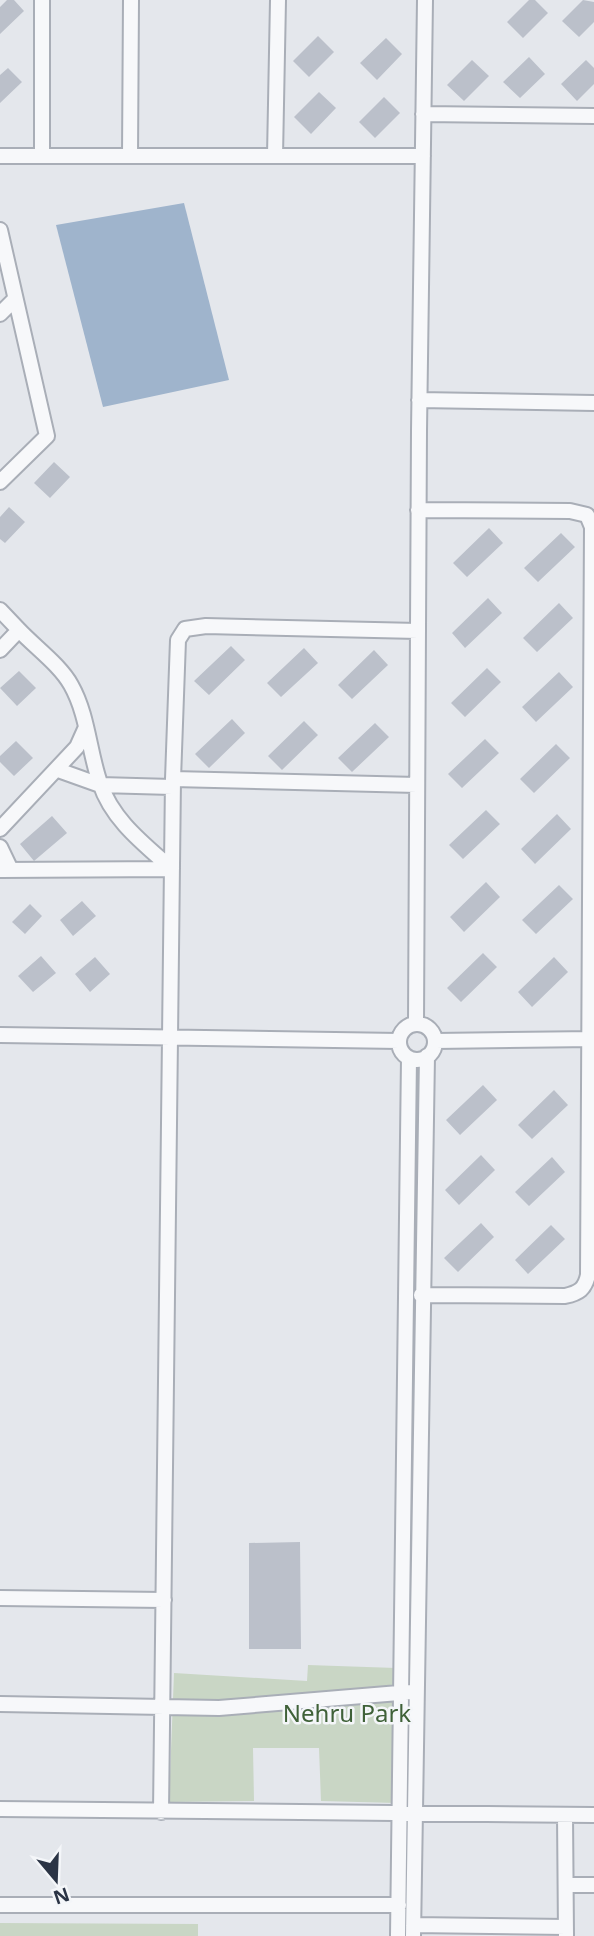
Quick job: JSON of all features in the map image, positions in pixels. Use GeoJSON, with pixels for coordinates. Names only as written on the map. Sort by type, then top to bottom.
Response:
{"type":"FeatureCollection","features":[{"type":"Feature","properties":{"kind":"street"},"geometry":{"type":"LineString","coordinates":[[42,0],[42,156]]}},
{"type":"Feature","properties":{"kind":"street"},"geometry":{"type":"LineString","coordinates":[[130,156],[131,0]]}},
{"type":"Feature","properties":{"kind":"street"},"geometry":{"type":"LineString","coordinates":[[275,156],[278,0]]}},
{"type":"Feature","properties":{"kind":"street"},"geometry":{"type":"LineString","coordinates":[[416,1023],[418,510],[425,0]]}},
{"type":"Feature","properties":{"kind":"street"},"geometry":{"type":"LineString","coordinates":[[424,114],[594,116]]}},
{"type":"Feature","properties":{"kind":"street"},"geometry":{"type":"LineString","coordinates":[[0,156],[423,156]]}},
{"type":"Feature","properties":{"kind":"street"},"geometry":{"type":"LineString","coordinates":[[0,230],[47,436],[0,482]]}},
{"type":"Feature","properties":{"kind":"street"},"geometry":{"type":"LineString","coordinates":[[0,314],[15,299]]}},
{"type":"Feature","properties":{"kind":"street"},"geometry":{"type":"LineString","coordinates":[[419,400],[594,402]]}},
{"type":"Feature","properties":{"kind":"street"},"geometry":{"type":"LineString","coordinates":[[418,510],[570,511],[587,515],[592,527],[589,1275],[586,1285],[577,1293],[565,1296],[421,1295]]}},
{"type":"Feature","properties":{"kind":"street"},"geometry":{"type":"LineString","coordinates":[[0,610],[70,682],[86,727],[100,785],[112,809],[133,834],[172,869]]}},
{"type":"Feature","properties":{"kind":"street"},"geometry":{"type":"LineString","coordinates":[[162,1812],[172,783],[178,640],[185,629],[205,626],[418,631]]}},
{"type":"Feature","properties":{"kind":"street"},"geometry":{"type":"LineString","coordinates":[[0,650],[19,631]]}},
{"type":"Feature","properties":{"kind":"street"},"geometry":{"type":"LineString","coordinates":[[0,829],[58,770],[77,747],[86,727]]}},
{"type":"Feature","properties":{"kind":"street"},"geometry":{"type":"LineString","coordinates":[[58,770],[100,785],[417,785]]}},
{"type":"Feature","properties":{"kind":"street"},"geometry":{"type":"LineString","coordinates":[[0,847],[5,870],[172,869]]}},
{"type":"Feature","properties":{"kind":"street"},"geometry":{"type":"LineString","coordinates":[[416,1023],[426,1026],[435,1041],[431,1054],[423,1059],[409,1058],[403,1054],[399,1041],[406,1026],[416,1023]]}},
{"type":"Feature","properties":{"kind":"street"},"geometry":{"type":"LineString","coordinates":[[0,1035],[399,1041]]}},
{"type":"Feature","properties":{"kind":"street"},"geometry":{"type":"LineString","coordinates":[[435,1041],[591,1040]]}},
{"type":"Feature","properties":{"kind":"street"},"geometry":{"type":"LineString","coordinates":[[409,1692],[427,1056]]}},
{"type":"Feature","properties":{"kind":"street"},"geometry":{"type":"LineString","coordinates":[[409,1058],[408,1815],[413,1931],[566,1931],[565,1815]]}},
{"type":"Feature","properties":{"kind":"street"},"geometry":{"type":"LineString","coordinates":[[0,1598],[164,1600]]}},
{"type":"Feature","properties":{"kind":"street"},"geometry":{"type":"LineString","coordinates":[[0,1704],[219,1708],[409,1692]]}},
{"type":"Feature","properties":{"kind":"street"},"geometry":{"type":"LineString","coordinates":[[0,1810],[594,1815]]}},
{"type":"Feature","properties":{"kind":"street"},"geometry":{"type":"LineString","coordinates":[[398,1936],[408,1815]]}},
{"type":"Feature","properties":{"kind":"street"},"geometry":{"type":"LineString","coordinates":[[566,1885],[594,1885]]}},
{"type":"Feature","properties":{"kind":"street"},"geometry":{"type":"LineString","coordinates":[[0,1905],[399,1905]]}},
{"type":"Feature","properties":{"kind":"green space","name":"Nehru Park"},"geometry":{"type":"Polygon","coordinates":[[[308,1665],[396,1668],[396,1803],[321,1801],[319,1748],[253,1748],[254,1801],[169,1802],[174,1673],[307,1681],[308,1665]]]}},
{"type":"Feature","properties":{"kind":"green space"},"geometry":{"type":"Polygon","coordinates":[[[0,1923],[198,1924],[198,1936],[0,1936],[0,1923]]]}},
{"type":"Feature","properties":{"kind":"water"},"geometry":{"type":"Polygon","coordinates":[[[184,203],[229,380],[103,407],[56,225],[184,203]]]}},
{"type":"Feature","properties":{"kind":"building"},"geometry":{"type":"Polygon","coordinates":[[[7,0],[14,0],[24,11],[0,34],[0,7],[7,0]]]}},
{"type":"Feature","properties":{"kind":"building"},"geometry":{"type":"Polygon","coordinates":[[[529,0],[535,0],[548,13],[523,38],[507,22],[529,0]]]}},
{"type":"Feature","properties":{"kind":"building"},"geometry":{"type":"Polygon","coordinates":[[[583,0],[594,2],[594,22],[579,37],[562,21],[583,0]]]}},
{"type":"Feature","properties":{"kind":"building"},"geometry":{"type":"Polygon","coordinates":[[[318,36],[334,52],[309,77],[293,61],[318,36]]]}},
{"type":"Feature","properties":{"kind":"building"},"geometry":{"type":"Polygon","coordinates":[[[386,38],[402,54],[377,80],[360,63],[386,38]]]}},
{"type":"Feature","properties":{"kind":"building"},"geometry":{"type":"Polygon","coordinates":[[[529,57],[545,74],[520,98],[503,82],[529,57]]]}},
{"type":"Feature","properties":{"kind":"building"},"geometry":{"type":"Polygon","coordinates":[[[472,60],[489,76],[464,101],[447,85],[472,60]]]}},
{"type":"Feature","properties":{"kind":"building"},"geometry":{"type":"Polygon","coordinates":[[[586,60],[594,68],[594,84],[577,101],[561,84],[586,60]]]}},
{"type":"Feature","properties":{"kind":"building"},"geometry":{"type":"Polygon","coordinates":[[[8,68],[22,82],[0,103],[0,75],[8,68]]]}},
{"type":"Feature","properties":{"kind":"building"},"geometry":{"type":"Polygon","coordinates":[[[319,92],[336,108],[311,134],[294,117],[319,92]]]}},
{"type":"Feature","properties":{"kind":"building"},"geometry":{"type":"Polygon","coordinates":[[[384,97],[400,113],[375,138],[359,122],[384,97]]]}},
{"type":"Feature","properties":{"kind":"building"},"geometry":{"type":"Polygon","coordinates":[[[54,462],[70,477],[50,498],[34,483],[54,462]]]}},
{"type":"Feature","properties":{"kind":"building"},"geometry":{"type":"Polygon","coordinates":[[[9,507],[25,522],[5,543],[0,539],[0,517],[9,507]]]}},
{"type":"Feature","properties":{"kind":"building"},"geometry":{"type":"Polygon","coordinates":[[[489,528],[503,543],[467,577],[453,563],[489,528]]]}},
{"type":"Feature","properties":{"kind":"building"},"geometry":{"type":"Polygon","coordinates":[[[561,533],[575,547],[538,582],[524,568],[561,533]]]}},
{"type":"Feature","properties":{"kind":"building"},"geometry":{"type":"Polygon","coordinates":[[[488,598],[502,613],[465,648],[452,633],[488,598]]]}},
{"type":"Feature","properties":{"kind":"building"},"geometry":{"type":"Polygon","coordinates":[[[559,603],[573,618],[537,652],[523,638],[559,603]]]}},
{"type":"Feature","properties":{"kind":"building"},"geometry":{"type":"Polygon","coordinates":[[[231,646],[245,660],[209,695],[194,681],[231,646]]]}},
{"type":"Feature","properties":{"kind":"building"},"geometry":{"type":"Polygon","coordinates":[[[304,648],[318,663],[281,697],[267,683],[304,648]]]}},
{"type":"Feature","properties":{"kind":"building"},"geometry":{"type":"Polygon","coordinates":[[[374,650],[388,665],[352,699],[338,685],[374,650]]]}},
{"type":"Feature","properties":{"kind":"building"},"geometry":{"type":"Polygon","coordinates":[[[487,668],[501,682],[465,717],[451,703],[487,668]]]}},
{"type":"Feature","properties":{"kind":"building"},"geometry":{"type":"Polygon","coordinates":[[[19,671],[36,688],[17,706],[0,688],[19,671]]]}},
{"type":"Feature","properties":{"kind":"building"},"geometry":{"type":"Polygon","coordinates":[[[559,672],[573,687],[536,722],[522,707],[559,672]]]}},
{"type":"Feature","properties":{"kind":"building"},"geometry":{"type":"Polygon","coordinates":[[[232,719],[245,733],[209,768],[195,754],[232,719]]]}},
{"type":"Feature","properties":{"kind":"building"},"geometry":{"type":"Polygon","coordinates":[[[304,721],[318,735],[282,770],[268,756],[304,721]]]}},
{"type":"Feature","properties":{"kind":"building"},"geometry":{"type":"Polygon","coordinates":[[[375,723],[389,737],[352,772],[338,758],[375,723]]]}},
{"type":"Feature","properties":{"kind":"building"},"geometry":{"type":"Polygon","coordinates":[[[485,739],[499,753],[462,788],[448,774],[485,739]]]}},
{"type":"Feature","properties":{"kind":"building"},"geometry":{"type":"Polygon","coordinates":[[[16,741],[33,758],[14,776],[0,762],[0,756],[16,741]]]}},
{"type":"Feature","properties":{"kind":"building"},"geometry":{"type":"Polygon","coordinates":[[[556,744],[570,758],[534,793],[520,779],[556,744]]]}},
{"type":"Feature","properties":{"kind":"building"},"geometry":{"type":"Polygon","coordinates":[[[486,810],[500,824],[463,859],[449,845],[486,810]]]}},
{"type":"Feature","properties":{"kind":"building"},"geometry":{"type":"Polygon","coordinates":[[[557,814],[571,829],[535,864],[521,849],[557,814]]]}},
{"type":"Feature","properties":{"kind":"building"},"geometry":{"type":"Polygon","coordinates":[[[52,816],[67,833],[34,861],[20,844],[52,816]]]}},
{"type":"Feature","properties":{"kind":"building"},"geometry":{"type":"Polygon","coordinates":[[[486,882],[500,897],[464,932],[450,917],[486,882]]]}},
{"type":"Feature","properties":{"kind":"building"},"geometry":{"type":"Polygon","coordinates":[[[559,885],[573,899],[536,934],[522,920],[559,885]]]}},
{"type":"Feature","properties":{"kind":"building"},"geometry":{"type":"Polygon","coordinates":[[[82,901],[96,916],[73,936],[60,920],[82,901]]]}},
{"type":"Feature","properties":{"kind":"building"},"geometry":{"type":"Polygon","coordinates":[[[30,904],[42,916],[25,934],[12,922],[30,904]]]}},
{"type":"Feature","properties":{"kind":"building"},"geometry":{"type":"Polygon","coordinates":[[[483,953],[497,967],[461,1002],[447,988],[483,953]]]}},
{"type":"Feature","properties":{"kind":"building"},"geometry":{"type":"Polygon","coordinates":[[[41,956],[56,973],[33,992],[18,976],[41,956]]]}},
{"type":"Feature","properties":{"kind":"building"},"geometry":{"type":"Polygon","coordinates":[[[95,957],[110,974],[90,992],[75,974],[95,957]]]}},
{"type":"Feature","properties":{"kind":"building"},"geometry":{"type":"Polygon","coordinates":[[[554,957],[568,972],[532,1007],[518,992],[554,957]]]}},
{"type":"Feature","properties":{"kind":"building"},"geometry":{"type":"Polygon","coordinates":[[[483,1085],[497,1100],[460,1135],[446,1120],[483,1085]]]}},
{"type":"Feature","properties":{"kind":"building"},"geometry":{"type":"Polygon","coordinates":[[[554,1090],[568,1105],[532,1139],[518,1125],[554,1090]]]}},
{"type":"Feature","properties":{"kind":"building"},"geometry":{"type":"Polygon","coordinates":[[[481,1155],[495,1170],[459,1205],[445,1190],[481,1155]]]}},
{"type":"Feature","properties":{"kind":"building"},"geometry":{"type":"Polygon","coordinates":[[[552,1157],[565,1172],[529,1206],[515,1192],[552,1157]]]}},
{"type":"Feature","properties":{"kind":"building"},"geometry":{"type":"Polygon","coordinates":[[[481,1223],[494,1237],[458,1272],[444,1258],[481,1223]]]}},
{"type":"Feature","properties":{"kind":"building"},"geometry":{"type":"Polygon","coordinates":[[[551,1225],[565,1239],[528,1274],[515,1260],[551,1225]]]}},
{"type":"Feature","properties":{"kind":"building"},"geometry":{"type":"Polygon","coordinates":[[[300,1542],[301,1649],[249,1649],[249,1543],[300,1542]]]}}]}
